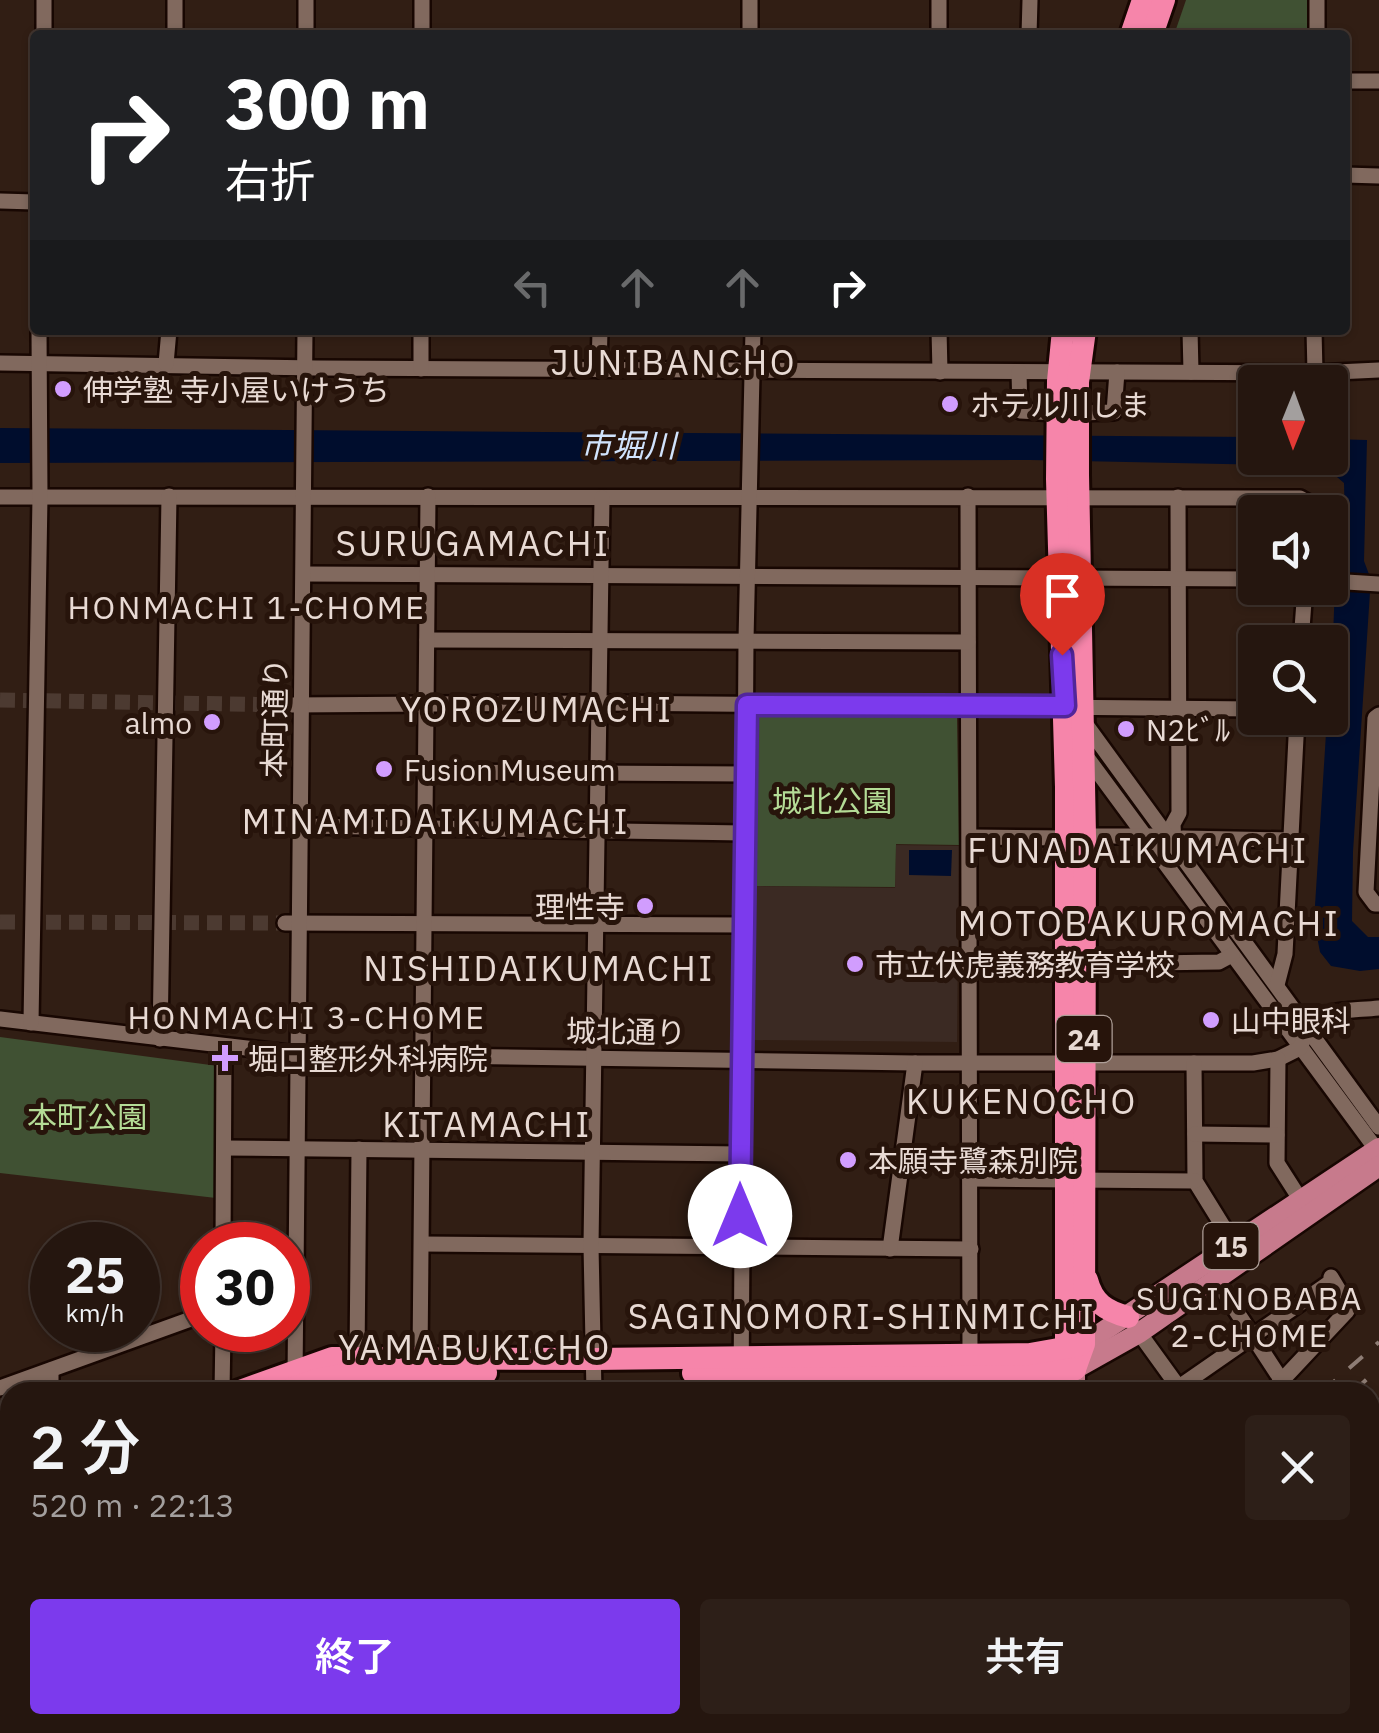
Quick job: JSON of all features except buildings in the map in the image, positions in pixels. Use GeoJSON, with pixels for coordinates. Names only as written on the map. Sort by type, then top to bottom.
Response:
{"type":"FeatureCollection","features":[{"type":"Feature","properties":{"kind":"highway"},"geometry":{"type":"LineString","coordinates":[[1133,30],[1144,0]]}},
{"type":"Feature","properties":{"kind":"highway"},"geometry":{"type":"LineString","coordinates":[[1154,30],[1164,0]]}},
{"type":"Feature","properties":{"kind":"highway","name":"24"},"geometry":{"type":"LineString","coordinates":[[1064,335],[1069,371],[1069,576],[1076,837],[1076,1179],[1068,1370]]}},
{"type":"Feature","properties":{"kind":"highway","name":"24"},"geometry":{"type":"LineString","coordinates":[[1069,371],[1083,335]]}},
{"type":"Feature","properties":{"kind":"highway","name":"24"},"geometry":{"type":"LineString","coordinates":[[1074,714],[1083,751],[1076,837]]}},
{"type":"Feature","properties":{"kind":"highway","name":"24"},"geometry":{"type":"LineString","coordinates":[[1076,1179],[1084,1266],[1094,1299],[1134,1325]]}},
{"type":"Feature","properties":{"kind":"highway","name":"24"},"geometry":{"type":"LineString","coordinates":[[1068,1370],[1084,1266]]}},
{"type":"Feature","properties":{"kind":"highway"},"geometry":{"type":"LineString","coordinates":[[295,1382],[317,1361],[357,1358],[420,1357],[594,1375]]}},
{"type":"Feature","properties":{"kind":"highway"},"geometry":{"type":"LineString","coordinates":[[459,1382],[594,1375],[1068,1370]]}},
{"type":"Feature","properties":{"kind":"highway"},"geometry":{"type":"LineString","coordinates":[[309,1382],[340,1375],[428,1382]]}},
{"type":"Feature","properties":{"kind":"main road","name":"15"},"geometry":{"type":"LineString","coordinates":[[1068,1370],[1134,1325],[1234,1244],[1300,1199],[1378,1154]]}},
{"type":"Feature","properties":{"kind":"main road","name":"15"},"geometry":{"type":"LineString","coordinates":[[1134,1325],[1216,1280],[1378,1154]]}},
{"type":"Feature","properties":{"kind":"street"},"geometry":{"type":"LineString","coordinates":[[44,0],[44,30]]}},
{"type":"Feature","properties":{"kind":"street"},"geometry":{"type":"LineString","coordinates":[[175,30],[176,0]]}},
{"type":"Feature","properties":{"kind":"street"},"geometry":{"type":"LineString","coordinates":[[306,0],[306,30]]}},
{"type":"Feature","properties":{"kind":"street"},"geometry":{"type":"LineString","coordinates":[[422,0],[422,30]]}},
{"type":"Feature","properties":{"kind":"street"},"geometry":{"type":"LineString","coordinates":[[750,0],[750,30]]}},
{"type":"Feature","properties":{"kind":"street"},"geometry":{"type":"LineString","coordinates":[[939,0],[939,30]]}},
{"type":"Feature","properties":{"kind":"street"},"geometry":{"type":"LineString","coordinates":[[1030,0],[1030,30]]}},
{"type":"Feature","properties":{"kind":"street"},"geometry":{"type":"LineString","coordinates":[[1316,0],[1317,30]]}},
{"type":"Feature","properties":{"kind":"street"},"geometry":{"type":"LineString","coordinates":[[1350,81],[1379,81]]}},
{"type":"Feature","properties":{"kind":"street"},"geometry":{"type":"LineString","coordinates":[[1350,175],[1379,176]]}},
{"type":"Feature","properties":{"kind":"street"},"geometry":{"type":"LineString","coordinates":[[0,201],[30,202]]}},
{"type":"Feature","properties":{"kind":"street"},"geometry":{"type":"LineString","coordinates":[[31,1023],[40,335]]}},
{"type":"Feature","properties":{"kind":"street"},"geometry":{"type":"LineString","coordinates":[[166,364],[169,335]]}},
{"type":"Feature","properties":{"kind":"street"},"geometry":{"type":"LineString","coordinates":[[304,368],[305,335]]}},
{"type":"Feature","properties":{"kind":"street"},"geometry":{"type":"LineString","coordinates":[[421,335],[421,369]]}},
{"type":"Feature","properties":{"kind":"street"},"geometry":{"type":"LineString","coordinates":[[599,370],[600,335]]}},
{"type":"Feature","properties":{"kind":"street"},"geometry":{"type":"LineString","coordinates":[[741,1374],[741,1060],[753,335]]}},
{"type":"Feature","properties":{"kind":"street"},"geometry":{"type":"LineString","coordinates":[[939,335],[940,372]]}},
{"type":"Feature","properties":{"kind":"street"},"geometry":{"type":"LineString","coordinates":[[1190,335],[1190,372]]}},
{"type":"Feature","properties":{"kind":"street"},"geometry":{"type":"LineString","coordinates":[[1314,335],[1315,365]]}},
{"type":"Feature","properties":{"kind":"street"},"geometry":{"type":"LineString","coordinates":[[0,363],[1238,372]]}},
{"type":"Feature","properties":{"kind":"street","name":"本町通り"},"geometry":{"type":"LineString","coordinates":[[291,1382],[297,1149],[292,922],[300,826],[296,703],[304,574],[304,368]]}},
{"type":"Feature","properties":{"kind":"street"},"geometry":{"type":"LineString","coordinates":[[1348,371],[1379,370]]}},
{"type":"Feature","properties":{"kind":"street"},"geometry":{"type":"LineString","coordinates":[[1019,372],[1020,411],[1068,419],[1114,412],[1116,372]]}},
{"type":"Feature","properties":{"kind":"street"},"geometry":{"type":"LineString","coordinates":[[0,497],[968,496],[1068,487],[1178,497],[1238,497]]}},
{"type":"Feature","properties":{"kind":"street"},"geometry":{"type":"LineString","coordinates":[[160,1039],[168,496]]}},
{"type":"Feature","properties":{"kind":"street"},"geometry":{"type":"LineString","coordinates":[[420,1357],[428,496]]}},
{"type":"Feature","properties":{"kind":"street"},"geometry":{"type":"LineString","coordinates":[[968,496],[969,1373]]}},
{"type":"Feature","properties":{"kind":"street"},"geometry":{"type":"LineString","coordinates":[[1171,839],[1179,813],[1178,497]]}},
{"type":"Feature","properties":{"kind":"street"},"geometry":{"type":"LineString","coordinates":[[594,1375],[592,1246],[602,498]]}},
{"type":"Feature","properties":{"kind":"street"},"geometry":{"type":"LineString","coordinates":[[304,574],[1238,579]]}},
{"type":"Feature","properties":{"kind":"street"},"geometry":{"type":"LineString","coordinates":[[1348,583],[1378,584]]}},
{"type":"Feature","properties":{"kind":"street"},"geometry":{"type":"LineString","coordinates":[[427,640],[968,642]]}},
{"type":"Feature","properties":{"kind":"street"},"geometry":{"type":"LineString","coordinates":[[296,703],[968,706],[1074,714],[1179,707],[1238,709]]}},
{"type":"Feature","properties":{"kind":"street"},"geometry":{"type":"LineString","coordinates":[[1074,714],[1171,839],[1379,1127]]}},
{"type":"Feature","properties":{"kind":"street"},"geometry":{"type":"LineString","coordinates":[[1379,714],[1375,718],[1366,892],[1379,904]]}},
{"type":"Feature","properties":{"kind":"street"},"geometry":{"type":"LineString","coordinates":[[1277,985],[1285,954],[1296,735]]}},
{"type":"Feature","properties":{"kind":"street"},"geometry":{"type":"LineString","coordinates":[[1083,751],[1378,1154]]}},
{"type":"Feature","properties":{"kind":"street"},"geometry":{"type":"LineString","coordinates":[[426,772],[746,774]]}},
{"type":"Feature","properties":{"kind":"street"},"geometry":{"type":"LineString","coordinates":[[300,826],[744,833]]}},
{"type":"Feature","properties":{"kind":"street"},"geometry":{"type":"LineString","coordinates":[[970,837],[1290,840]]}},
{"type":"Feature","properties":{"kind":"street"},"geometry":{"type":"LineString","coordinates":[[292,922],[744,925]]}},
{"type":"Feature","properties":{"kind":"street"},"geometry":{"type":"LineString","coordinates":[[969,964],[1219,962],[1232,955]]}},
{"type":"Feature","properties":{"kind":"street"},"geometry":{"type":"LineString","coordinates":[[1300,1048],[1308,1028],[1328,1013],[1379,1008]]}},
{"type":"Feature","properties":{"kind":"street","name":"城北通り"},"geometry":{"type":"LineString","coordinates":[[0,1019],[297,1054],[424,1057],[1252,1063],[1278,1059],[1300,1048]]}},
{"type":"Feature","properties":{"kind":"street"},"geometry":{"type":"LineString","coordinates":[[223,1222],[224,1046]]}},
{"type":"Feature","properties":{"kind":"street"},"geometry":{"type":"LineString","coordinates":[[1278,1059],[1277,1163],[1300,1199]]}},
{"type":"Feature","properties":{"kind":"street"},"geometry":{"type":"LineString","coordinates":[[890,1249],[914,1063]]}},
{"type":"Feature","properties":{"kind":"street"},"geometry":{"type":"LineString","coordinates":[[1194,1063],[1195,1182],[1234,1244]]}},
{"type":"Feature","properties":{"kind":"street"},"geometry":{"type":"LineString","coordinates":[[1195,1134],[1277,1135]]}},
{"type":"Feature","properties":{"kind":"street"},"geometry":{"type":"LineString","coordinates":[[224,1148],[741,1154]]}},
{"type":"Feature","properties":{"kind":"street"},"geometry":{"type":"LineString","coordinates":[[357,1358],[360,1149]]}},
{"type":"Feature","properties":{"kind":"street"},"geometry":{"type":"LineString","coordinates":[[970,1180],[1195,1182]]}},
{"type":"Feature","properties":{"kind":"street"},"geometry":{"type":"LineString","coordinates":[[422,1244],[970,1250]]}},
{"type":"Feature","properties":{"kind":"street"},"geometry":{"type":"LineString","coordinates":[[1191,1382],[1332,1279],[1347,1311],[1281,1382]]}},
{"type":"Feature","properties":{"kind":"street"},"geometry":{"type":"LineString","coordinates":[[1216,1280],[1255,1337],[1274,1382]]}},
{"type":"Feature","properties":{"kind":"street"},"geometry":{"type":"LineString","coordinates":[[17,1382],[180,1322]]}},
{"type":"Feature","properties":{"kind":"street"},"geometry":{"type":"LineString","coordinates":[[1134,1325],[1172,1382]]}},
{"type":"Feature","properties":{"kind":"street"},"geometry":{"type":"LineString","coordinates":[[222,1382],[223,1352]]}},
{"type":"Feature","properties":{"kind":"street"},"geometry":{"type":"LineString","coordinates":[[51,1370],[51,1382]]}},
{"type":"Feature","properties":{"kind":"shaded area","name":"市立伏虎義務教育学校"},"geometry":{"type":"Polygon","coordinates":[[[896,845],[959,846],[957,1042],[751,1040],[753,886],[895,888],[896,845]]]}},
{"type":"Feature","properties":{"kind":"green space"},"geometry":{"type":"Polygon","coordinates":[[[1186,0],[1310,0],[1309,30],[1176,30],[1186,0]]]}},
{"type":"Feature","properties":{"kind":"green space","name":"城北公園"},"geometry":{"type":"Polygon","coordinates":[[[755,717],[957,717],[959,845],[896,844],[895,887],[753,886],[755,717]]]}},
{"type":"Feature","properties":{"kind":"green space","name":"本町公園"},"geometry":{"type":"Polygon","coordinates":[[[0,1037],[218,1066],[216,1198],[0,1173],[0,1037]]]}},
{"type":"Feature","properties":{"kind":"water","name":"市堀川"},"geometry":{"type":"Polygon","coordinates":[[[0,428],[1238,437],[1238,464],[1030,460],[0,463],[0,428]]]}},
{"type":"Feature","properties":{"kind":"water"},"geometry":{"type":"Polygon","coordinates":[[[1348,439],[1367,440],[1364,561],[1370,592],[1352,921],[1368,937],[1379,937],[1379,969],[1360,971],[1331,966],[1320,952],[1314,921],[1326,735],[1348,735],[1348,625],[1333,625],[1334,605],[1348,605],[1348,495],[1344,495],[1344,483],[1335,475],[1348,475],[1348,439]]]}},
{"type":"Feature","properties":{"kind":"water"},"geometry":{"type":"Polygon","coordinates":[[[909,850],[952,850],[951,876],[909,875],[909,850]]]}},
{"type":"Feature","properties":{"kind":"tunnel"},"geometry":{"type":"LineString","coordinates":[[0,700],[290,705]]}},
{"type":"Feature","properties":{"kind":"tunnel"},"geometry":{"type":"LineString","coordinates":[[0,922],[285,923]]}},
{"type":"Feature","properties":{"kind":"railway"},"geometry":{"type":"LineString","coordinates":[[1333,1382],[1379,1342]]}},
{"type":"Feature","properties":{"kind":"railway"},"geometry":{"type":"LineString","coordinates":[[1364,1382],[1379,1368]]}},
{"type":"Feature","properties":{"kind":"place","name":"伸学塾 寺小屋いけうち"},"geometry":{"type":"Point","coordinates":[63,389]}},
{"type":"Feature","properties":{"kind":"place","name":"ホテル川しま"},"geometry":{"type":"Point","coordinates":[950,404]}},
{"type":"Feature","properties":{"kind":"place","name":"almo"},"geometry":{"type":"Point","coordinates":[212,722]}},
{"type":"Feature","properties":{"kind":"place","name":"N2ﾋﾞﾙ"},"geometry":{"type":"Point","coordinates":[1126,729]}},
{"type":"Feature","properties":{"kind":"place","name":"Fusion Museum"},"geometry":{"type":"Point","coordinates":[384,769]}},
{"type":"Feature","properties":{"kind":"place","name":"理性寺"},"geometry":{"type":"Point","coordinates":[645,906]}},
{"type":"Feature","properties":{"kind":"place","name":"市立伏虎義務教育学校"},"geometry":{"type":"Point","coordinates":[855,964]}},
{"type":"Feature","properties":{"kind":"place","name":"山中眼科"},"geometry":{"type":"Point","coordinates":[1211,1020]}},
{"type":"Feature","properties":{"kind":"place","name":"堀口整形外科病院"},"geometry":{"type":"Point","coordinates":[225,1058]}},
{"type":"Feature","properties":{"kind":"place","name":"本願寺鷺森別院"},"geometry":{"type":"Point","coordinates":[848,1160]}},
{"type":"Feature","properties":{"kind":"district","name":"JUNIBANCHO"},"geometry":{"type":"Point","coordinates":[674,362]}},
{"type":"Feature","properties":{"kind":"district","name":"SURUGAMACHI"},"geometry":{"type":"Point","coordinates":[473,543]}},
{"type":"Feature","properties":{"kind":"district","name":"HONMACHI 1-CHOME"},"geometry":{"type":"Point","coordinates":[247,607]}},
{"type":"Feature","properties":{"kind":"district","name":"YOROZUMACHI"},"geometry":{"type":"Point","coordinates":[537,709]}},
{"type":"Feature","properties":{"kind":"district","name":"MINAMIDAIKUMACHI"},"geometry":{"type":"Point","coordinates":[436,821]}},
{"type":"Feature","properties":{"kind":"district","name":"FUNADAIKUMACHI"},"geometry":{"type":"Point","coordinates":[1138,850]}},
{"type":"Feature","properties":{"kind":"district","name":"MOTOBAKUROMACHI"},"geometry":{"type":"Point","coordinates":[1149,923]}},
{"type":"Feature","properties":{"kind":"district","name":"NISHIDAIKUMACHI"},"geometry":{"type":"Point","coordinates":[539,968]}},
{"type":"Feature","properties":{"kind":"district","name":"HONMACHI 3-CHOME"},"geometry":{"type":"Point","coordinates":[307,1017]}},
{"type":"Feature","properties":{"kind":"district","name":"KUKENOCHO"},"geometry":{"type":"Point","coordinates":[1022,1101]}},
{"type":"Feature","properties":{"kind":"district","name":"KITAMACHI"},"geometry":{"type":"Point","coordinates":[487,1124]}},
{"type":"Feature","properties":{"kind":"district","name":"SAGINOMORI-SHINMICHI"},"geometry":{"type":"Point","coordinates":[862,1316]}},
{"type":"Feature","properties":{"kind":"district","name":"SUGINOBABA 2-CHOME"},"geometry":{"type":"Point","coordinates":[1250,1316]}},
{"type":"Feature","properties":{"kind":"district","name":"YAMABUKICHO"},"geometry":{"type":"Point","coordinates":[475,1347]}},
{"type":"Feature","properties":{"kind":"route"},"geometry":{"type":"LineString","coordinates":[[740,1216],[747,705],[1065,706],[1062,655]]}}]}
